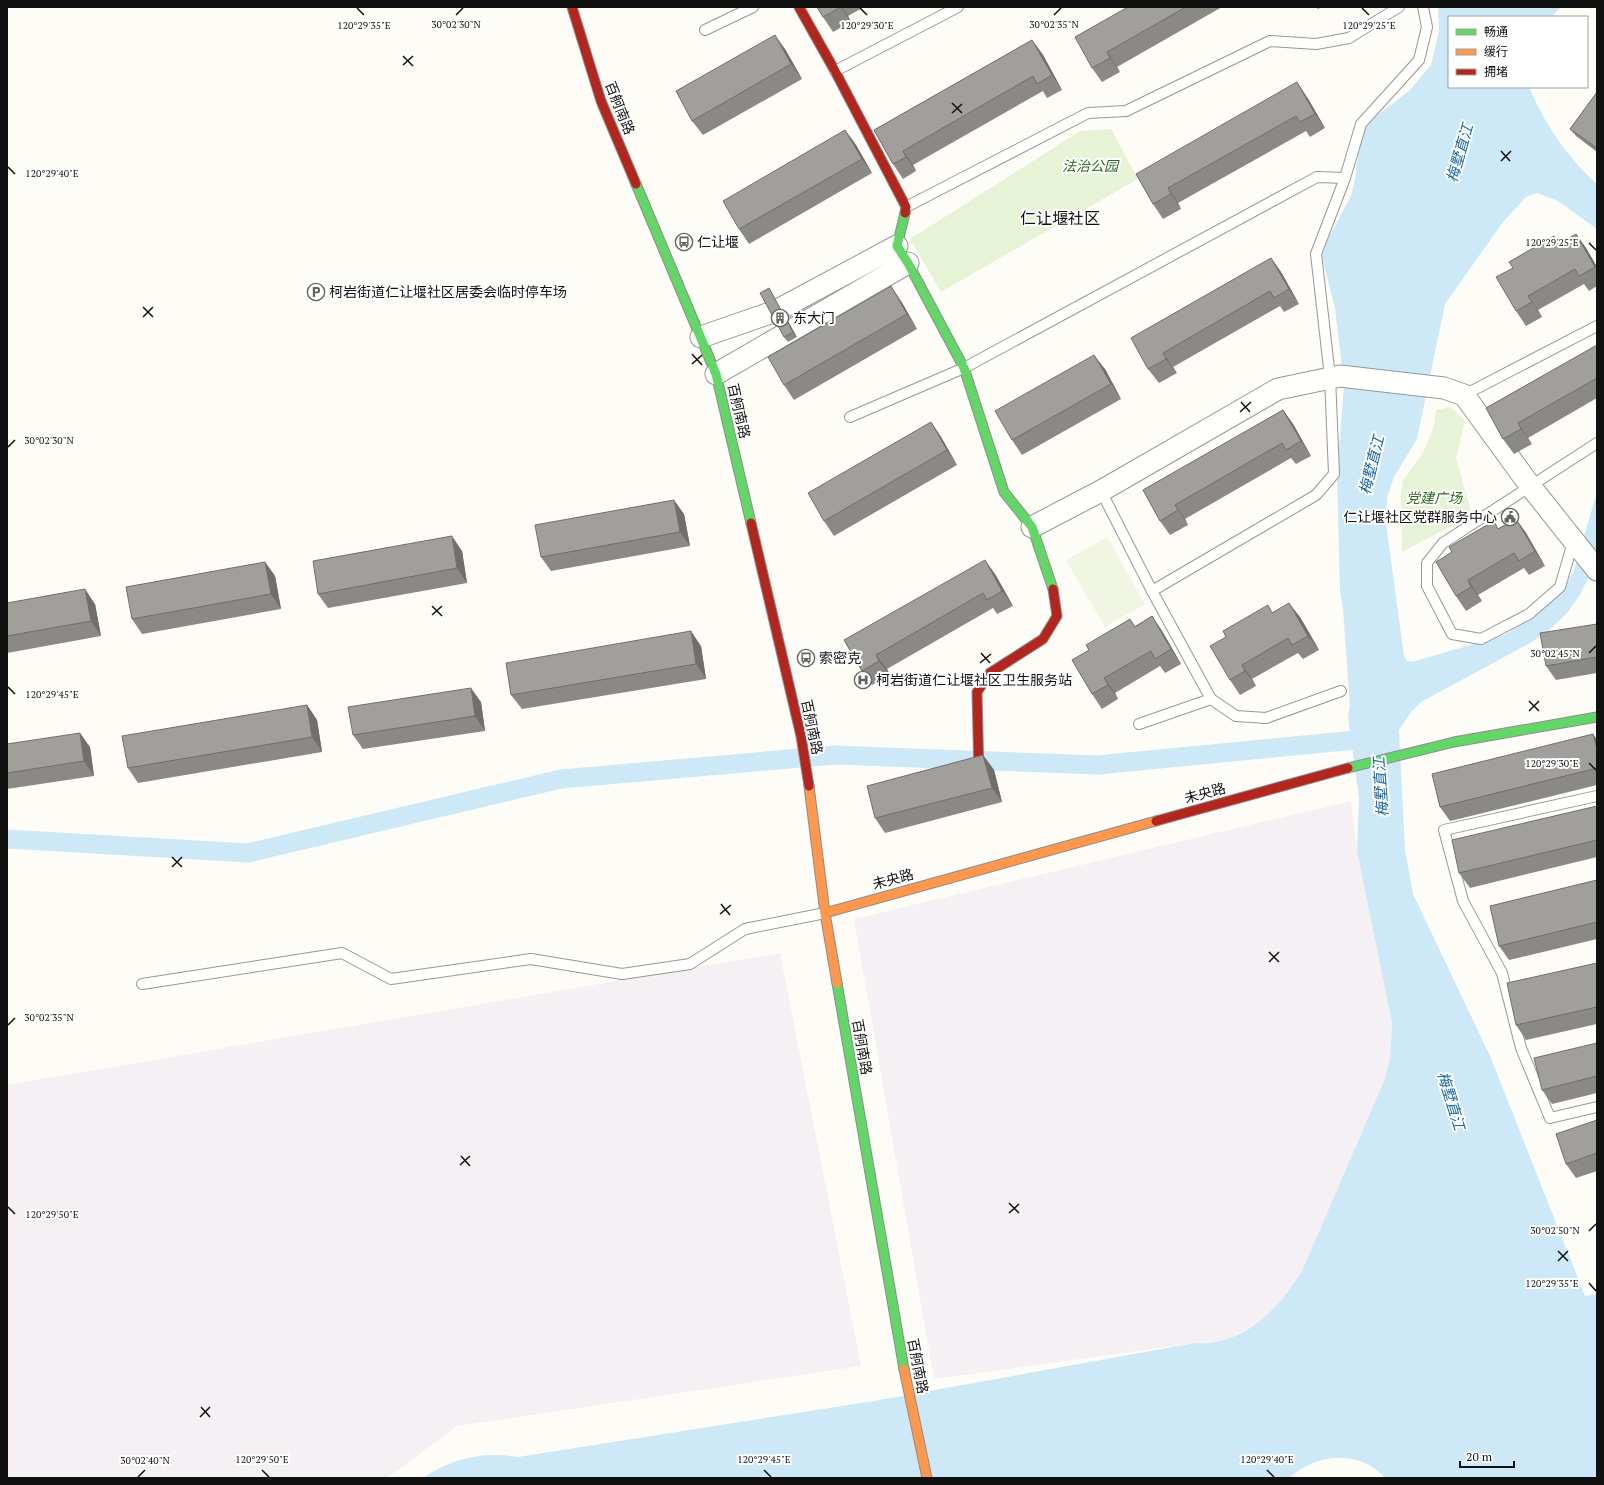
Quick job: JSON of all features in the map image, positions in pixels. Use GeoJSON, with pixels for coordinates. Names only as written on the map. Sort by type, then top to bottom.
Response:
{"type":"FeatureCollection","features":[{"type":"Feature","properties":{"kind":"street","name":"百舸南路"},"geometry":{"type":"LineString","coordinates":[[572,7],[601,101],[716,374],[801,736],[809,784],[825,913],[904,1371],[927,1478]]}},
{"type":"Feature","properties":{"kind":"street"},"geometry":{"type":"LineString","coordinates":[[799,7],[835,71],[906,207],[902,254],[964,368],[1004,492],[1032,527],[1053,590],[1057,616],[1043,639],[990,673],[978,692],[979,775]]}},
{"type":"Feature","properties":{"kind":"street"},"geometry":{"type":"LineString","coordinates":[[701,337],[776,311],[902,254]]}},
{"type":"Feature","properties":{"kind":"street"},"geometry":{"type":"LineString","coordinates":[[716,374],[787,331],[902,254]]}},
{"type":"Feature","properties":{"kind":"street"},"geometry":{"type":"LineString","coordinates":[[1032,527],[1101,491],[1278,389],[1335,376],[1444,388],[1464,395],[1575,545],[1597,570]]}},
{"type":"Feature","properties":{"kind":"street","name":"未央路"},"geometry":{"type":"LineString","coordinates":[[825,913],[1348,768],[1454,742],[1597,717]]}},
{"type":"Feature","properties":{"kind":"lane"},"geometry":{"type":"LineString","coordinates":[[705,30],[753,7]]}},
{"type":"Feature","properties":{"kind":"lane"},"geometry":{"type":"LineString","coordinates":[[835,71],[958,7]]}},
{"type":"Feature","properties":{"kind":"lane"},"geometry":{"type":"LineString","coordinates":[[906,207],[1088,113],[1126,110],[1270,41],[1316,44],[1349,38],[1399,7]]}},
{"type":"Feature","properties":{"kind":"lane"},"geometry":{"type":"LineString","coordinates":[[1152,591],[1316,495],[1334,474],[1335,376],[1316,254],[1345,178],[1361,124],[1419,60],[1427,27],[1423,7]]}},
{"type":"Feature","properties":{"kind":"lane"},"geometry":{"type":"LineString","coordinates":[[850,417],[964,368],[1317,177],[1345,178]]}},
{"type":"Feature","properties":{"kind":"lane"},"geometry":{"type":"LineString","coordinates":[[1464,395],[1597,326]]}},
{"type":"Feature","properties":{"kind":"lane"},"geometry":{"type":"LineString","coordinates":[[1575,545],[1560,587],[1529,614],[1481,639],[1452,634],[1426,586],[1427,563],[1443,544],[1597,443]]}},
{"type":"Feature","properties":{"kind":"lane"},"geometry":{"type":"LineString","coordinates":[[1101,491],[1152,591],[1211,699],[1236,716],[1266,718],[1341,691]]}},
{"type":"Feature","properties":{"kind":"lane"},"geometry":{"type":"LineString","coordinates":[[1139,724],[1211,699]]}},
{"type":"Feature","properties":{"kind":"lane"},"geometry":{"type":"LineString","coordinates":[[1597,796],[1444,830],[1463,901],[1502,973],[1521,1048],[1550,1118],[1597,1107]]}},
{"type":"Feature","properties":{"kind":"lane"},"geometry":{"type":"LineString","coordinates":[[142,984],[342,953],[391,978],[531,959],[622,974],[690,964],[745,929],[825,913]]}},
{"type":"Feature","properties":{"kind":"shaded area"},"geometry":{"type":"Polygon","coordinates":[[[1351,801],[1357,851],[1392,1023],[1390,1059],[1384,1081],[1302,1271],[1291,1290],[1276,1307],[1259,1322],[1219,1343],[1195,1343],[934,1379],[854,919],[1351,801]]]}},
{"type":"Feature","properties":{"kind":"shaded area"},"geometry":{"type":"Polygon","coordinates":[[[780,953],[861,1366],[457,1426],[387,1478],[7,1478],[7,1085],[780,953]]]}},
{"type":"Feature","properties":{"kind":"green space","name":"法治公园"},"geometry":{"type":"Polygon","coordinates":[[[1111,129],[1138,179],[941,292],[910,239],[1080,131],[1111,129]]]}},
{"type":"Feature","properties":{"kind":"green space"},"geometry":{"type":"Polygon","coordinates":[[[815,301],[815,307],[794,319],[790,318],[791,311],[815,301]]]}},
{"type":"Feature","properties":{"kind":"green space","name":"党建广场"},"geometry":{"type":"Polygon","coordinates":[[[1450,407],[1465,420],[1456,458],[1472,515],[1402,552],[1401,494],[1403,480],[1423,453],[1434,426],[1436,410],[1450,407]]]}},
{"type":"Feature","properties":{"kind":"green space"},"geometry":{"type":"Polygon","coordinates":[[[1107,537],[1145,604],[1105,627],[1066,560],[1107,537]]]}},
{"type":"Feature","properties":{"kind":"water","name":"梅墅直江"},"geometry":{"type":"Polygon","coordinates":[[[1438,7],[1561,7],[1552,16],[1448,16],[1448,88],[1529,88],[1549,127],[1576,163],[1597,184],[1597,229],[1558,201],[1537,193],[1526,197],[1503,222],[1445,304],[1417,439],[1394,477],[1387,498],[1386,523],[1404,656],[1407,661],[1412,662],[1504,635],[1529,620],[1553,599],[1568,581],[1574,570],[1597,492],[1597,559],[1580,595],[1566,614],[1549,630],[1530,643],[1421,702],[1412,711],[1399,730],[1405,850],[1413,894],[1490,1056],[1585,1296],[1597,1294],[1597,1478],[1385,1478],[1375,1469],[1363,1462],[1338,1458],[1325,1459],[1312,1463],[1289,1478],[423,1478],[445,1465],[468,1458],[492,1455],[518,1457],[874,1401],[1195,1343],[1212,1343],[1228,1339],[1244,1332],[1258,1322],[1271,1311],[1293,1285],[1302,1271],[1384,1081],[1390,1059],[1392,1023],[1357,851],[1359,798],[1348,716],[1350,706],[1343,608],[1340,592],[1337,474],[1344,385],[1335,308],[1322,257],[1327,241],[1351,196],[1355,180],[1360,136],[1374,118],[1410,90],[1431,65],[1439,31],[1438,7]]]}},
{"type":"Feature","properties":{"kind":"building"},"geometry":{"type":"Polygon","coordinates":[[[817,7],[841,7],[823,17],[817,7]]]}},
{"type":"Feature","properties":{"kind":"building"},"geometry":{"type":"Polygon","coordinates":[[[1128,7],[1186,7],[1107,52],[1110,58],[1092,68],[1075,37],[1128,7]]]}},
{"type":"Feature","properties":{"kind":"building"},"geometry":{"type":"Polygon","coordinates":[[[775,35],[791,64],[692,121],[676,91],[775,35]]]}},
{"type":"Feature","properties":{"kind":"building"},"geometry":{"type":"Polygon","coordinates":[[[1032,40],[1052,75],[1037,84],[1033,76],[903,151],[906,157],[893,164],[874,130],[1032,40]]]}},
{"type":"Feature","properties":{"kind":"building"},"geometry":{"type":"Polygon","coordinates":[[[1297,82],[1315,114],[1300,122],[1296,116],[1168,188],[1171,194],[1153,204],[1136,174],[1297,82]]]}},
{"type":"Feature","properties":{"kind":"building"},"geometry":{"type":"Polygon","coordinates":[[[1597,92],[1597,148],[1570,129],[1597,92]]]}},
{"type":"Feature","properties":{"kind":"building"},"geometry":{"type":"Polygon","coordinates":[[[845,130],[862,159],[739,229],[723,201],[845,130]]]}},
{"type":"Feature","properties":{"kind":"building"},"geometry":{"type":"Polygon","coordinates":[[[1576,234],[1595,267],[1579,276],[1575,269],[1528,296],[1532,302],[1516,311],[1496,277],[1513,268],[1509,262],[1554,236],[1559,244],[1576,234]]]}},
{"type":"Feature","properties":{"kind":"building"},"geometry":{"type":"Polygon","coordinates":[[[1271,258],[1289,289],[1274,298],[1270,291],[1163,353],[1166,359],[1148,369],[1131,338],[1271,258]]]}},
{"type":"Feature","properties":{"kind":"building"},"geometry":{"type":"Polygon","coordinates":[[[891,286],[907,314],[784,385],[768,357],[891,286]]]}},
{"type":"Feature","properties":{"kind":"building","name":"东大门"},"geometry":{"type":"Polygon","coordinates":[[[769,288],[793,332],[784,337],[760,293],[769,288]]]}},
{"type":"Feature","properties":{"kind":"building"},"geometry":{"type":"Polygon","coordinates":[[[1597,345],[1597,378],[1518,423],[1521,429],[1503,439],[1486,408],[1597,345]]]}},
{"type":"Feature","properties":{"kind":"building"},"geometry":{"type":"Polygon","coordinates":[[[1094,355],[1111,384],[1012,440],[995,411],[1094,355]]]}},
{"type":"Feature","properties":{"kind":"building"},"geometry":{"type":"Polygon","coordinates":[[[1283,410],[1301,441],[1286,450],[1282,443],[1175,505],[1178,510],[1160,521],[1143,490],[1283,410]]]}},
{"type":"Feature","properties":{"kind":"building"},"geometry":{"type":"Polygon","coordinates":[[[931,422],[947,450],[824,521],[808,493],[931,422]]]}},
{"type":"Feature","properties":{"kind":"building"},"geometry":{"type":"Polygon","coordinates":[[[674,500],[680,532],[541,557],[535,525],[674,500]]]}},
{"type":"Feature","properties":{"kind":"building"},"geometry":{"type":"Polygon","coordinates":[[[1516,519],[1535,551],[1519,561],[1514,553],[1468,580],[1471,587],[1456,596],[1436,562],[1452,552],[1449,547],[1494,521],[1498,529],[1516,519]]]}},
{"type":"Feature","properties":{"kind":"building"},"geometry":{"type":"Polygon","coordinates":[[[452,536],[457,568],[318,594],[313,561],[452,536]]]}},
{"type":"Feature","properties":{"kind":"building"},"geometry":{"type":"Polygon","coordinates":[[[985,560],[1002,591],[987,600],[983,593],[876,655],[879,661],[862,671],[844,640],[985,560]]]}},
{"type":"Feature","properties":{"kind":"building"},"geometry":{"type":"Polygon","coordinates":[[[265,562],[271,594],[132,619],[126,587],[265,562]]]}},
{"type":"Feature","properties":{"kind":"building"},"geometry":{"type":"Polygon","coordinates":[[[85,589],[91,621],[7,636],[7,603],[85,589]]]}},
{"type":"Feature","properties":{"kind":"building"},"geometry":{"type":"Polygon","coordinates":[[[1289,603],[1308,636],[1292,645],[1288,638],[1242,665],[1245,671],[1230,680],[1210,646],[1226,637],[1223,631],[1268,605],[1272,613],[1289,603]]]}},
{"type":"Feature","properties":{"kind":"building"},"geometry":{"type":"Polygon","coordinates":[[[1152,616],[1171,649],[1155,659],[1151,651],[1104,678],[1108,685],[1092,694],[1072,660],[1089,650],[1086,645],[1130,619],[1135,627],[1152,616]]]}},
{"type":"Feature","properties":{"kind":"building"},"geometry":{"type":"Polygon","coordinates":[[[1597,624],[1597,657],[1546,666],[1540,633],[1597,624]]]}},
{"type":"Feature","properties":{"kind":"building"},"geometry":{"type":"Polygon","coordinates":[[[691,631],[696,664],[511,695],[506,663],[691,631]]]}},
{"type":"Feature","properties":{"kind":"building"},"geometry":{"type":"Polygon","coordinates":[[[471,688],[475,716],[353,735],[348,707],[471,688]]]}},
{"type":"Feature","properties":{"kind":"building"},"geometry":{"type":"Polygon","coordinates":[[[307,705],[312,737],[128,768],[122,736],[307,705]]]}},
{"type":"Feature","properties":{"kind":"building"},"geometry":{"type":"Polygon","coordinates":[[[80,733],[84,761],[7,773],[7,744],[80,733]]]}},
{"type":"Feature","properties":{"kind":"building"},"geometry":{"type":"Polygon","coordinates":[[[1593,734],[1597,749],[1597,768],[1440,807],[1432,774],[1593,734]]]}},
{"type":"Feature","properties":{"kind":"building"},"geometry":{"type":"Polygon","coordinates":[[[983,755],[992,788],[875,818],[867,786],[983,755]]]}},
{"type":"Feature","properties":{"kind":"building"},"geometry":{"type":"Polygon","coordinates":[[[1597,806],[1597,840],[1459,873],[1452,840],[1597,806]]]}},
{"type":"Feature","properties":{"kind":"building"},"geometry":{"type":"Polygon","coordinates":[[[1597,880],[1597,922],[1499,946],[1490,906],[1597,880]]]}},
{"type":"Feature","properties":{"kind":"building"},"geometry":{"type":"Polygon","coordinates":[[[1597,963],[1597,1007],[1516,1025],[1507,983],[1597,963]]]}},
{"type":"Feature","properties":{"kind":"building"},"geometry":{"type":"Polygon","coordinates":[[[1597,1043],[1597,1076],[1542,1090],[1534,1058],[1597,1043]]]}},
{"type":"Feature","properties":{"kind":"building"},"geometry":{"type":"Polygon","coordinates":[[[1597,1120],[1597,1153],[1566,1164],[1556,1134],[1597,1120]]]}},
{"type":"Feature","properties":{"kind":"waterway"},"geometry":{"type":"LineString","coordinates":[[7,839],[248,853],[561,779],[835,755],[1098,765],[1376,738]]}},
{"type":"Feature","properties":{"kind":"traffic: fast"},"geometry":{"type":"LineString","coordinates":[[636,184],[716,374],[751,523]]}},
{"type":"Feature","properties":{"kind":"traffic: fast"},"geometry":{"type":"LineString","coordinates":[[905,213],[897,246],[908,263],[964,368],[1004,492],[1032,527],[1053,589]]}},
{"type":"Feature","properties":{"kind":"traffic: fast"},"geometry":{"type":"LineString","coordinates":[[1348,768],[1454,742],[1597,717]]}},
{"type":"Feature","properties":{"kind":"traffic: fast"},"geometry":{"type":"LineString","coordinates":[[837,983],[904,1369]]}},
{"type":"Feature","properties":{"kind":"traffic: slow"},"geometry":{"type":"LineString","coordinates":[[809,786],[825,913],[837,983]]}},
{"type":"Feature","properties":{"kind":"traffic: slow"},"geometry":{"type":"LineString","coordinates":[[825,913],[1156,821]]}},
{"type":"Feature","properties":{"kind":"traffic: slow"},"geometry":{"type":"LineString","coordinates":[[904,1369],[927,1478]]}},
{"type":"Feature","properties":{"kind":"traffic: jam"},"geometry":{"type":"LineString","coordinates":[[572,7],[601,101],[636,184]]}},
{"type":"Feature","properties":{"kind":"traffic: jam"},"geometry":{"type":"LineString","coordinates":[[799,7],[835,71],[906,207],[905,213]]}},
{"type":"Feature","properties":{"kind":"traffic: jam"},"geometry":{"type":"LineString","coordinates":[[751,523],[801,736],[809,786]]}},
{"type":"Feature","properties":{"kind":"traffic: jam"},"geometry":{"type":"LineString","coordinates":[[979,775],[977,692],[990,673],[1043,639],[1057,616],[1053,589]]}},
{"type":"Feature","properties":{"kind":"traffic: jam"},"geometry":{"type":"LineString","coordinates":[[1156,821],[1348,768]]}},
{"type":"Feature","properties":{"kind":"place","name":"仁让堰"},"geometry":{"type":"Point","coordinates":[684,242]}},
{"type":"Feature","properties":{"kind":"place","name":"柯岩街道仁让堰社区居委会临时停车场"},"geometry":{"type":"Point","coordinates":[316,292]}},
{"type":"Feature","properties":{"kind":"place","name":"东大门"},"geometry":{"type":"Point","coordinates":[780,318]}},
{"type":"Feature","properties":{"kind":"place","name":"仁让堰社区党群服务中心"},"geometry":{"type":"Point","coordinates":[1510,517]}},
{"type":"Feature","properties":{"kind":"place","name":"索密克"},"geometry":{"type":"Point","coordinates":[806,658]}},
{"type":"Feature","properties":{"kind":"place","name":"柯岩街道仁让堰社区卫生服务站"},"geometry":{"type":"Point","coordinates":[863,680]}},
{"type":"Feature","properties":{"kind":"district","name":"仁让堰社区"},"geometry":{"type":"Point","coordinates":[1060,218]}}]}
